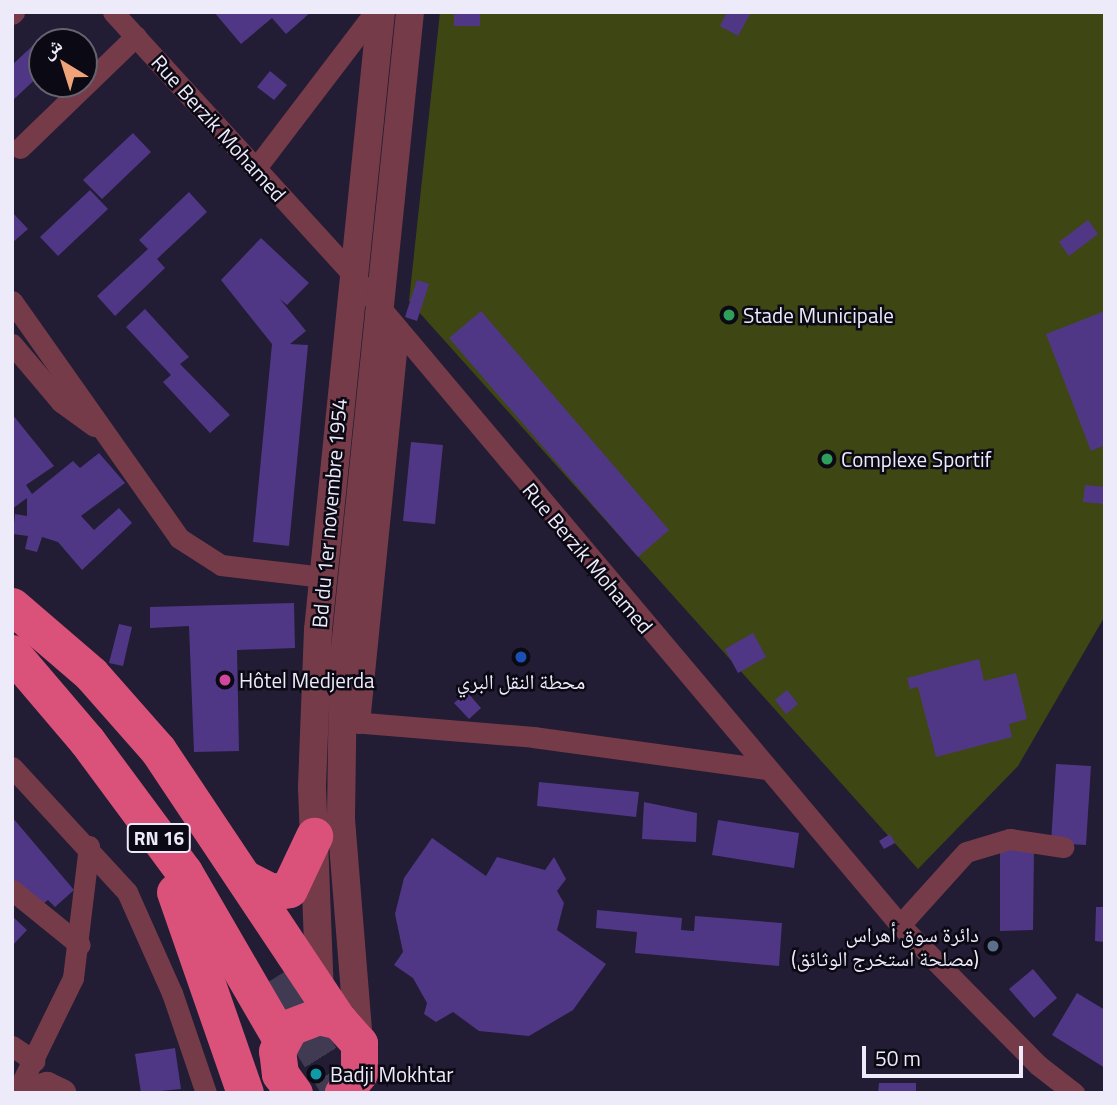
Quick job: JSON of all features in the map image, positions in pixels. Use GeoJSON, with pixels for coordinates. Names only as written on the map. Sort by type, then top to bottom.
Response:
{"type":"FeatureCollection","features":[{"type":"Feature","properties":{"kind":"highway"},"geometry":{"type":"LineString","coordinates":[[12,606],[91,674],[158,750],[246,880],[345,1046]]}},
{"type":"Feature","properties":{"kind":"highway","name":"RN 16"},"geometry":{"type":"LineString","coordinates":[[12,613],[151,782],[220,886],[272,979]]}},
{"type":"Feature","properties":{"kind":"highway","name":"RN 16"},"geometry":{"type":"LineString","coordinates":[[12,653],[124,792],[184,872],[277,1072]]}},
{"type":"Feature","properties":{"kind":"highway"},"geometry":{"type":"LineString","coordinates":[[124,792],[173,886],[245,1093]]}},
{"type":"Feature","properties":{"kind":"highway"},"geometry":{"type":"LineString","coordinates":[[246,880],[271,892],[289,889],[314,836]]}},
{"type":"Feature","properties":{"kind":"highway"},"geometry":{"type":"LineString","coordinates":[[277,1072],[303,1019],[345,1046]]}},
{"type":"Feature","properties":{"kind":"street","name":"Rue Berzik Mohamed"},"geometry":{"type":"LineString","coordinates":[[113,12],[352,274],[378,310],[900,925],[1038,1065],[1074,1093]]}},
{"type":"Feature","properties":{"kind":"street"},"geometry":{"type":"LineString","coordinates":[[256,168],[375,12]]}},
{"type":"Feature","properties":{"kind":"street","name":"Bd du 1er novembre 1954"},"geometry":{"type":"LineString","coordinates":[[345,1046],[314,836],[323,577],[381,12]]}},
{"type":"Feature","properties":{"kind":"street"},"geometry":{"type":"LineString","coordinates":[[345,1046],[350,722],[378,310],[410,12]]}},
{"type":"Feature","properties":{"kind":"street"},"geometry":{"type":"LineString","coordinates":[[20,148],[136,36]]}},
{"type":"Feature","properties":{"kind":"street"},"geometry":{"type":"LineString","coordinates":[[12,301],[73,382],[94,426],[178,538],[198,554],[246,570],[323,577]]}},
{"type":"Feature","properties":{"kind":"street"},"geometry":{"type":"LineString","coordinates":[[350,722],[398,332]]}},
{"type":"Feature","properties":{"kind":"street"},"geometry":{"type":"LineString","coordinates":[[12,344],[61,402],[94,426]]}},
{"type":"Feature","properties":{"kind":"street"},"geometry":{"type":"LineString","coordinates":[[350,722],[533,737],[766,769]]}},
{"type":"Feature","properties":{"kind":"street"},"geometry":{"type":"LineString","coordinates":[[12,767],[89,846],[127,892],[172,993],[206,1093]]}},
{"type":"Feature","properties":{"kind":"street"},"geometry":{"type":"LineString","coordinates":[[900,925],[966,852],[1010,839],[1063,847]]}},
{"type":"Feature","properties":{"kind":"street"},"geometry":{"type":"LineString","coordinates":[[25,1081],[62,1011],[80,945],[89,846]]}},
{"type":"Feature","properties":{"kind":"street"},"geometry":{"type":"LineString","coordinates":[[12,890],[80,945]]}},
{"type":"Feature","properties":{"kind":"street"},"geometry":{"type":"LineString","coordinates":[[12,1046],[25,1081]]}},
{"type":"Feature","properties":{"kind":"street"},"geometry":{"type":"LineString","coordinates":[[25,1081],[62,1093]]}},
{"type":"Feature","properties":{"kind":"green space","name":"Stade Municipale"},"geometry":{"type":"Polygon","coordinates":[[[440,12],[1105,12],[1105,616],[1018,766],[918,869],[409,301],[440,12]]]}},
{"type":"Feature","properties":{"kind":"building"},"geometry":{"type":"Polygon","coordinates":[[[214,12],[311,12],[286,34],[272,18],[241,44],[214,12]]]}},
{"type":"Feature","properties":{"kind":"building"},"geometry":{"type":"Polygon","coordinates":[[[454,12],[480,12],[480,26],[454,26],[454,12]]]}},
{"type":"Feature","properties":{"kind":"building"},"geometry":{"type":"Polygon","coordinates":[[[727,12],[750,14],[738,36],[720,26],[727,12]]]}},
{"type":"Feature","properties":{"kind":"building"},"geometry":{"type":"Polygon","coordinates":[[[28,50],[28,86],[12,101],[12,65],[28,50]]]}},
{"type":"Feature","properties":{"kind":"building"},"geometry":{"type":"Polygon","coordinates":[[[270,71],[287,85],[274,100],[257,87],[270,71]]]}},
{"type":"Feature","properties":{"kind":"building"},"geometry":{"type":"Polygon","coordinates":[[[133,133],[151,152],[102,199],[83,180],[133,133]]]}},
{"type":"Feature","properties":{"kind":"building"},"geometry":{"type":"Polygon","coordinates":[[[90,190],[108,209],[58,256],[40,237],[90,190]]]}},
{"type":"Feature","properties":{"kind":"building"},"geometry":{"type":"Polygon","coordinates":[[[189,192],[207,212],[157,259],[165,268],[115,316],[97,296],[148,249],[139,240],[189,192]]]}},
{"type":"Feature","properties":{"kind":"building"},"geometry":{"type":"Polygon","coordinates":[[[12,212],[28,229],[12,243],[12,212]]]}},
{"type":"Feature","properties":{"kind":"building"},"geometry":{"type":"Polygon","coordinates":[[[1088,220],[1098,234],[1069,256],[1059,242],[1088,220]]]}},
{"type":"Feature","properties":{"kind":"building"},"geometry":{"type":"Polygon","coordinates":[[[261,238],[309,283],[287,305],[280,299],[306,331],[290,344],[308,345],[289,546],[253,542],[272,344],[221,280],[261,238]]]}},
{"type":"Feature","properties":{"kind":"building"},"geometry":{"type":"Polygon","coordinates":[[[417,280],[429,284],[417,321],[405,317],[417,280]]]}},
{"type":"Feature","properties":{"kind":"building"},"geometry":{"type":"Polygon","coordinates":[[[145,309],[189,357],[180,364],[230,415],[210,433],[163,382],[171,375],[126,327],[145,309]]]}},
{"type":"Feature","properties":{"kind":"building"},"geometry":{"type":"Polygon","coordinates":[[[481,311],[669,530],[638,557],[449,338],[481,311]]]}},
{"type":"Feature","properties":{"kind":"building"},"geometry":{"type":"Polygon","coordinates":[[[1105,311],[1105,445],[1091,451],[1046,334],[1105,311]]]}},
{"type":"Feature","properties":{"kind":"building"},"geometry":{"type":"Polygon","coordinates":[[[12,414],[54,466],[26,485],[32,494],[73,461],[80,468],[99,453],[125,483],[81,516],[94,530],[119,508],[132,523],[82,570],[58,542],[42,537],[37,552],[25,549],[28,536],[13,534],[15,514],[27,516],[27,498],[12,509],[12,414]]]}},
{"type":"Feature","properties":{"kind":"building"},"geometry":{"type":"Polygon","coordinates":[[[411,442],[443,445],[435,524],[403,521],[411,442]]]}},
{"type":"Feature","properties":{"kind":"building"},"geometry":{"type":"Polygon","coordinates":[[[1085,485],[1105,487],[1105,504],[1083,502],[1085,485]]]}},
{"type":"Feature","properties":{"kind":"building"},"geometry":{"type":"Polygon","coordinates":[[[294,603],[295,648],[237,650],[239,751],[194,752],[189,626],[150,628],[150,607],[294,603]]]}},
{"type":"Feature","properties":{"kind":"building"},"geometry":{"type":"Polygon","coordinates":[[[119,624],[132,627],[123,666],[109,663],[119,624]]]}},
{"type":"Feature","properties":{"kind":"building"},"geometry":{"type":"Polygon","coordinates":[[[753,633],[766,657],[738,673],[725,649],[753,633]]]}},
{"type":"Feature","properties":{"kind":"building"},"geometry":{"type":"Polygon","coordinates":[[[979,659],[984,681],[1016,673],[1027,719],[1009,724],[1012,737],[936,757],[918,687],[910,689],[907,678],[979,659]]]}},
{"type":"Feature","properties":{"kind":"building"},"geometry":{"type":"Polygon","coordinates":[[[787,690],[798,704],[786,714],[775,700],[787,690]]]}},
{"type":"Feature","properties":{"kind":"building"},"geometry":{"type":"Polygon","coordinates":[[[467,692],[481,708],[469,719],[454,703],[467,692]]]}},
{"type":"Feature","properties":{"kind":"building"},"geometry":{"type":"Polygon","coordinates":[[[1056,764],[1091,766],[1086,845],[1051,843],[1056,764]]]}},
{"type":"Feature","properties":{"kind":"building"},"geometry":{"type":"Polygon","coordinates":[[[539,782],[639,792],[636,817],[537,806],[539,782]]]}},
{"type":"Feature","properties":{"kind":"building"},"geometry":{"type":"Polygon","coordinates":[[[644,802],[697,813],[696,842],[642,839],[644,802]]]}},
{"type":"Feature","properties":{"kind":"building"},"geometry":{"type":"Polygon","coordinates":[[[12,817],[74,890],[55,907],[48,900],[40,906],[12,878],[12,817]]]}},
{"type":"Feature","properties":{"kind":"building"},"geometry":{"type":"Polygon","coordinates":[[[718,820],[799,833],[794,868],[712,855],[718,820]]]}},
{"type":"Feature","properties":{"kind":"building"},"geometry":{"type":"Polygon","coordinates":[[[890,834],[895,843],[884,849],[879,841],[890,834]]]}},
{"type":"Feature","properties":{"kind":"building"},"geometry":{"type":"Polygon","coordinates":[[[432,838],[486,876],[497,857],[545,870],[554,857],[566,879],[557,891],[564,903],[557,930],[606,964],[573,1010],[529,1036],[479,1031],[453,1012],[436,1022],[424,1014],[427,1003],[413,978],[394,965],[403,952],[395,914],[404,878],[432,838]]]}},
{"type":"Feature","properties":{"kind":"building"},"geometry":{"type":"Polygon","coordinates":[[[1034,849],[1033,930],[1000,931],[1000,850],[1034,849]]]}},
{"type":"Feature","properties":{"kind":"building"},"geometry":{"type":"Polygon","coordinates":[[[1096,907],[1105,907],[1105,942],[1095,941],[1096,907]]]}},
{"type":"Feature","properties":{"kind":"building"},"geometry":{"type":"Polygon","coordinates":[[[597,910],[682,918],[681,930],[694,931],[695,916],[782,923],[779,966],[635,953],[637,932],[596,928],[597,910]]]}},
{"type":"Feature","properties":{"kind":"building"},"geometry":{"type":"Polygon","coordinates":[[[12,916],[27,930],[12,946],[12,916]]]}},
{"type":"Feature","properties":{"kind":"building"},"geometry":{"type":"Polygon","coordinates":[[[1033,969],[1057,998],[1034,1018],[1009,989],[1033,969]]]}},
{"type":"Feature","properties":{"kind":"building"},"geometry":{"type":"Polygon","coordinates":[[[1077,993],[1105,1010],[1105,1068],[1052,1035],[1077,993]]]}},
{"type":"Feature","properties":{"kind":"building"},"geometry":{"type":"Polygon","coordinates":[[[175,1048],[181,1089],[141,1093],[135,1054],[175,1048]]]}},
{"type":"Feature","properties":{"kind":"building"},"geometry":{"type":"Polygon","coordinates":[[[879,1083],[916,1083],[916,1093],[878,1093],[879,1083]]]}},
{"type":"Feature","properties":{"kind":"tunnel"},"geometry":{"type":"LineString","coordinates":[[272,979],[343,1093]]}},
{"type":"Feature","properties":{"kind":"place","name":"Stade Municipale"},"geometry":{"type":"Point","coordinates":[729,315]}},
{"type":"Feature","properties":{"kind":"place","name":"Complexe Sportif"},"geometry":{"type":"Point","coordinates":[827,459]}},
{"type":"Feature","properties":{"kind":"place","name":"محطة النقل البري"},"geometry":{"type":"Point","coordinates":[521,657]}},
{"type":"Feature","properties":{"kind":"place","name":"Hôtel Medjerda"},"geometry":{"type":"Point","coordinates":[225,680]}},
{"type":"Feature","properties":{"kind":"place","name":"دائرة سوق أهراس (مصلحة استخرج الوثائق)"},"geometry":{"type":"Point","coordinates":[993,946]}},
{"type":"Feature","properties":{"kind":"place","name":"Badji Mokhtar"},"geometry":{"type":"Point","coordinates":[316,1074]}}]}
